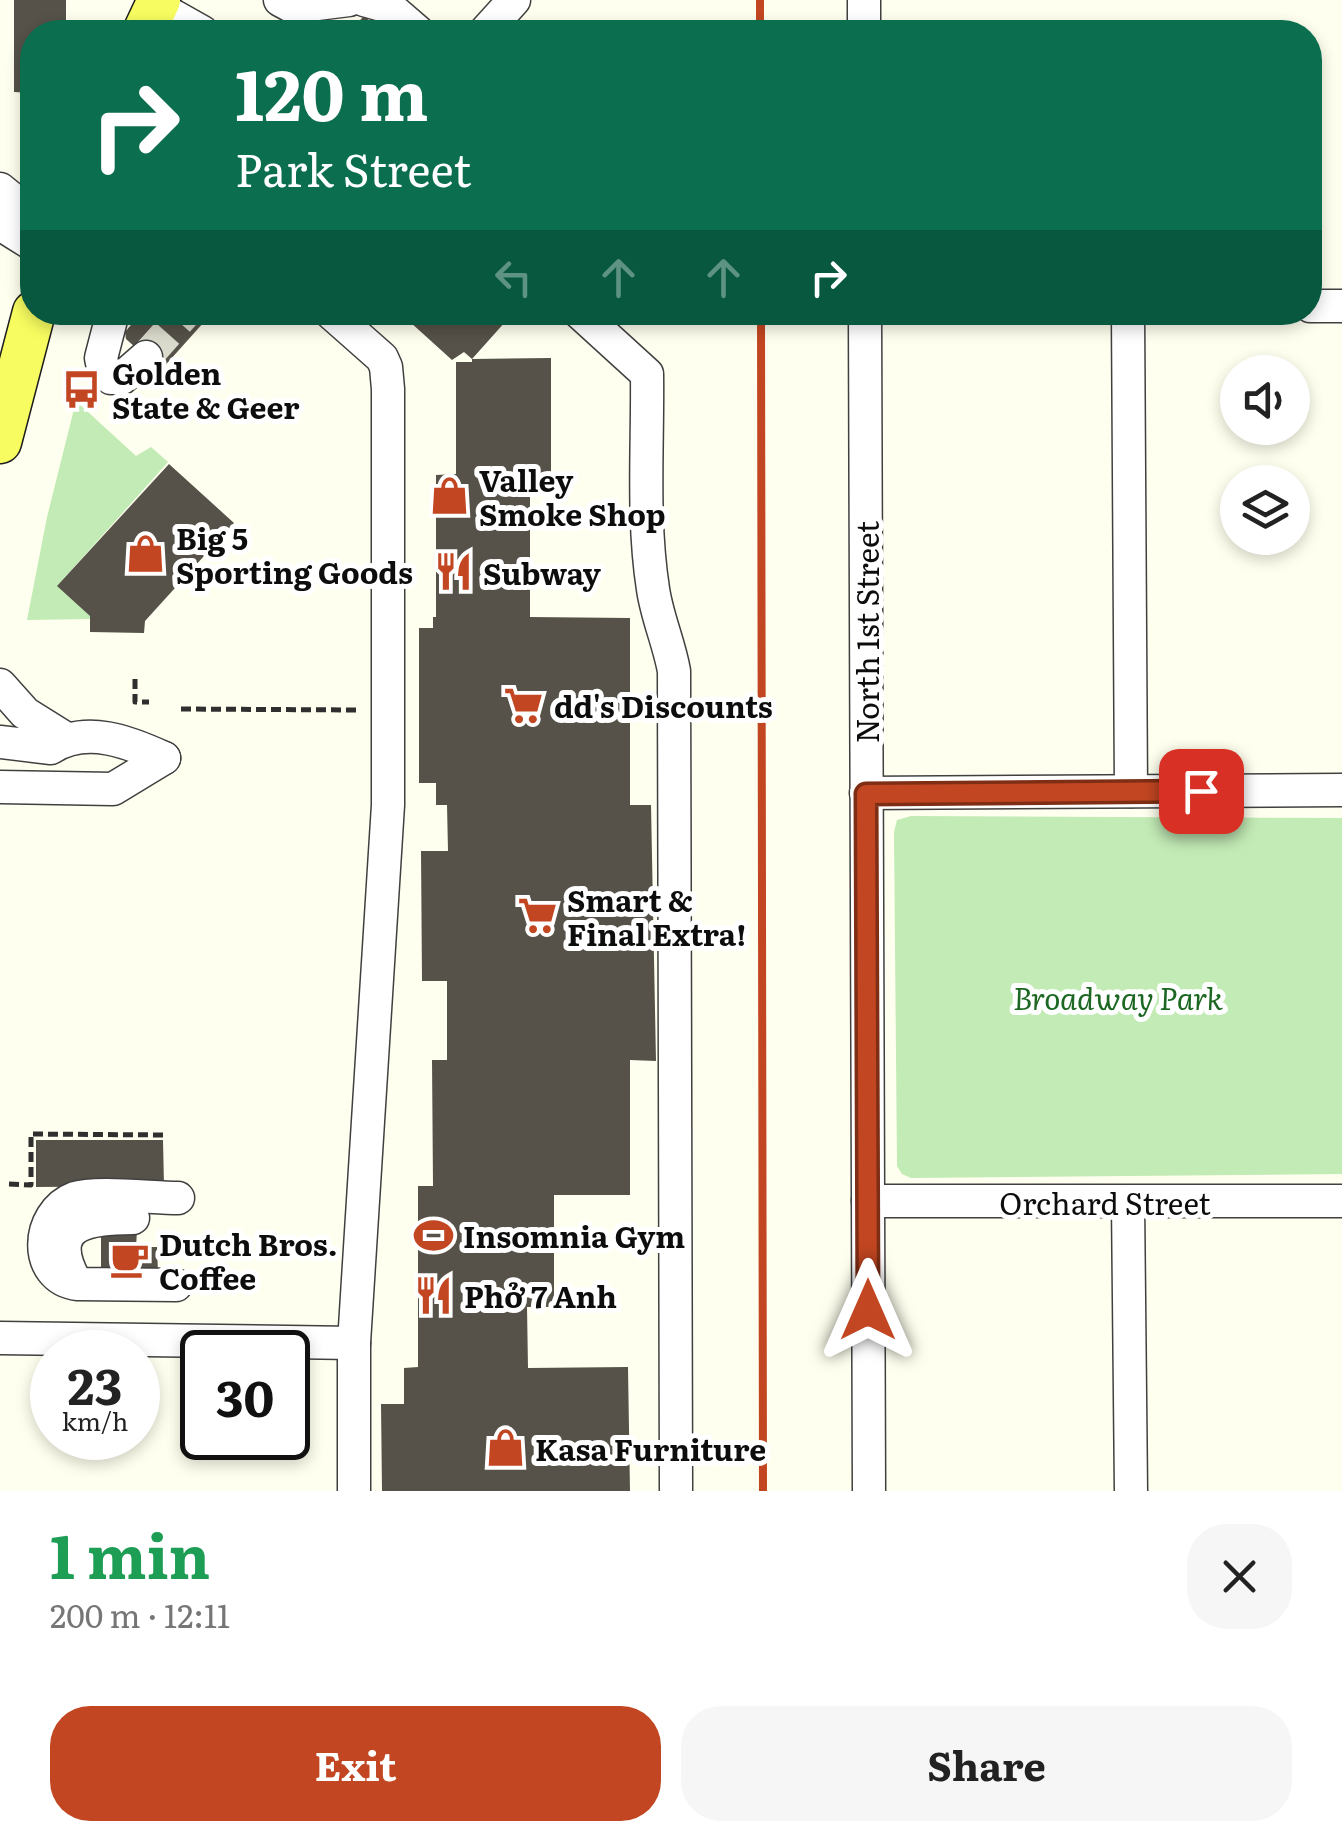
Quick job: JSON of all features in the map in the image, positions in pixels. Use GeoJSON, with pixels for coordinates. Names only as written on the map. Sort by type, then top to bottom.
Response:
{"type":"FeatureCollection","features":[{"type":"Feature","properties":{"kind":"main road"},"geometry":{"type":"LineString","coordinates":[[0,442],[31,325]]}},
{"type":"Feature","properties":{"kind":"street"},"geometry":{"type":"LineString","coordinates":[[280,0],[292,7],[349,0]]}},
{"type":"Feature","properties":{"kind":"street"},"geometry":{"type":"LineString","coordinates":[[364,0],[389,7],[404,20]]}},
{"type":"Feature","properties":{"kind":"street"},"geometry":{"type":"LineString","coordinates":[[496,20],[514,0]]}},
{"type":"Feature","properties":{"kind":"street"},"geometry":{"type":"LineString","coordinates":[[0,189],[20,205]]}},
{"type":"Feature","properties":{"kind":"street"},"geometry":{"type":"LineString","coordinates":[[110,325],[101,363],[104,372],[111,378],[122,378],[146,357]]}},
{"type":"Feature","properties":{"kind":"street"},"geometry":{"type":"LineString","coordinates":[[345,325],[382,358],[388,389],[388,805],[354,1343],[354,1491]]}},
{"type":"Feature","properties":{"kind":"street"},"geometry":{"type":"LineString","coordinates":[[593,325],[647,374],[650,558],[654,593],[670,643],[674,671],[676,1491]]}},
{"type":"Feature","properties":{"kind":"street","name":"North 1st Street"},"geometry":{"type":"LineString","coordinates":[[865,325],[869,1491]]}},
{"type":"Feature","properties":{"kind":"street"},"geometry":{"type":"LineString","coordinates":[[1128,325],[1130,791]]}},
{"type":"Feature","properties":{"kind":"street"},"geometry":{"type":"LineString","coordinates":[[0,685],[25,713],[65,738],[120,738],[164,758],[113,789],[0,787]]}},
{"type":"Feature","properties":{"kind":"street"},"geometry":{"type":"LineString","coordinates":[[0,742],[51,748],[65,738]]}},
{"type":"Feature","properties":{"kind":"street"},"geometry":{"type":"LineString","coordinates":[[866,794],[1342,790]]}},
{"type":"Feature","properties":{"kind":"street","name":"Orchard Street"},"geometry":{"type":"LineString","coordinates":[[868,1201],[1342,1201]]}},
{"type":"Feature","properties":{"kind":"street"},"geometry":{"type":"LineString","coordinates":[[1128,1202],[1130,1491]]}},
{"type":"Feature","properties":{"kind":"street"},"geometry":{"type":"LineString","coordinates":[[176,1285],[78,1284],[67,1262],[66,1246],[70,1233],[81,1222],[178,1208]]}},
{"type":"Feature","properties":{"kind":"street"},"geometry":{"type":"LineString","coordinates":[[0,1338],[354,1343]]}},
{"type":"Feature","properties":{"kind":"path"},"geometry":{"type":"LineString","coordinates":[[135,679],[136,702],[149,702]]}},
{"type":"Feature","properties":{"kind":"path"},"geometry":{"type":"LineString","coordinates":[[181,709],[369,710]]}},
{"type":"Feature","properties":{"kind":"path"},"geometry":{"type":"LineString","coordinates":[[10,1184],[31,1184],[30,1134],[165,1135]]}},
{"type":"Feature","properties":{"kind":"green space"},"geometry":{"type":"Polygon","coordinates":[[[76,401],[136,456],[151,447],[168,462],[58,585],[90,619],[27,620],[47,517],[76,401]]]}},
{"type":"Feature","properties":{"kind":"green space","name":"Broadway Park"},"geometry":{"type":"Polygon","coordinates":[[[911,816],[1342,818],[1342,1174],[911,1178],[902,1174],[897,1166],[894,832],[897,820],[911,816]]]}},
{"type":"Feature","properties":{"kind":"building"},"geometry":{"type":"Polygon","coordinates":[[[14,0],[66,0],[66,20],[20,20],[20,92],[14,92],[14,0]]]}},
{"type":"Feature","properties":{"kind":"building"},"geometry":{"type":"Polygon","coordinates":[[[131,325],[201,325],[161,370],[126,339],[125,332],[131,325]]]}},
{"type":"Feature","properties":{"kind":"building"},"geometry":{"type":"Polygon","coordinates":[[[413,325],[502,325],[472,359],[464,352],[452,360],[413,325]]]}},
{"type":"Feature","properties":{"kind":"building"},"geometry":{"type":"Polygon","coordinates":[[[551,358],[551,478],[530,478],[530,617],[630,618],[630,805],[651,805],[656,1061],[630,1060],[630,1195],[554,1195],[554,1307],[527,1307],[528,1368],[628,1367],[630,1491],[382,1491],[381,1404],[404,1404],[404,1368],[418,1367],[418,1186],[433,1186],[432,1060],[447,1060],[447,981],[422,981],[421,851],[448,851],[447,805],[436,805],[436,783],[419,783],[419,628],[433,628],[436,617],[436,475],[456,474],[456,362],[551,358]]]}},
{"type":"Feature","properties":{"kind":"building","name":"Big 5 Sporting Goods"},"geometry":{"type":"Polygon","coordinates":[[[169,464],[234,523],[145,621],[144,633],[90,632],[90,616],[57,586],[169,464]]]}},
{"type":"Feature","properties":{"kind":"building"},"geometry":{"type":"Polygon","coordinates":[[[36,1140],[163,1140],[164,1186],[36,1187],[36,1140]]]}},
{"type":"Feature","properties":{"kind":"building","name":"Dutch Bros. Coffee"},"geometry":{"type":"Polygon","coordinates":[[[101,1230],[137,1231],[136,1247],[157,1247],[158,1273],[101,1281],[101,1230]]]}},
{"type":"Feature","properties":{"kind":"tunnel"},"geometry":{"type":"LineString","coordinates":[[146,357],[174,325]]}},
{"type":"Feature","properties":{"kind":"railway"},"geometry":{"type":"LineString","coordinates":[[760,0],[760,20]]}},
{"type":"Feature","properties":{"kind":"railway"},"geometry":{"type":"LineString","coordinates":[[761,325],[763,1491]]}},
{"type":"Feature","properties":{"kind":"place","name":"Golden State & Geer"},"geometry":{"type":"Point","coordinates":[82,389]}},
{"type":"Feature","properties":{"kind":"place","name":"Valley Smoke Shop"},"geometry":{"type":"Point","coordinates":[449,496]}},
{"type":"Feature","properties":{"kind":"place","name":"Big 5 Sporting Goods"},"geometry":{"type":"Point","coordinates":[146,554]}},
{"type":"Feature","properties":{"kind":"place","name":"Subway"},"geometry":{"type":"Point","coordinates":[453,572]}},
{"type":"Feature","properties":{"kind":"place","name":"dd's Discounts"},"geometry":{"type":"Point","coordinates":[524,705]}},
{"type":"Feature","properties":{"kind":"place","name":"Smart & Final Extra!"},"geometry":{"type":"Point","coordinates":[537,916]}},
{"type":"Feature","properties":{"kind":"place","name":"Insomnia Gym"},"geometry":{"type":"Point","coordinates":[433,1235]}},
{"type":"Feature","properties":{"kind":"place","name":"Dutch Bros. Coffee"},"geometry":{"type":"Point","coordinates":[129,1260]}},
{"type":"Feature","properties":{"kind":"place","name":"Phở 7 Anh"},"geometry":{"type":"Point","coordinates":[434,1295]}},
{"type":"Feature","properties":{"kind":"place","name":"Kasa Furniture"},"geometry":{"type":"Point","coordinates":[505,1448]}},
{"type":"Feature","properties":{"kind":"route"},"geometry":{"type":"LineString","coordinates":[[868,1310],[866,794],[1201,791]]}}]}
